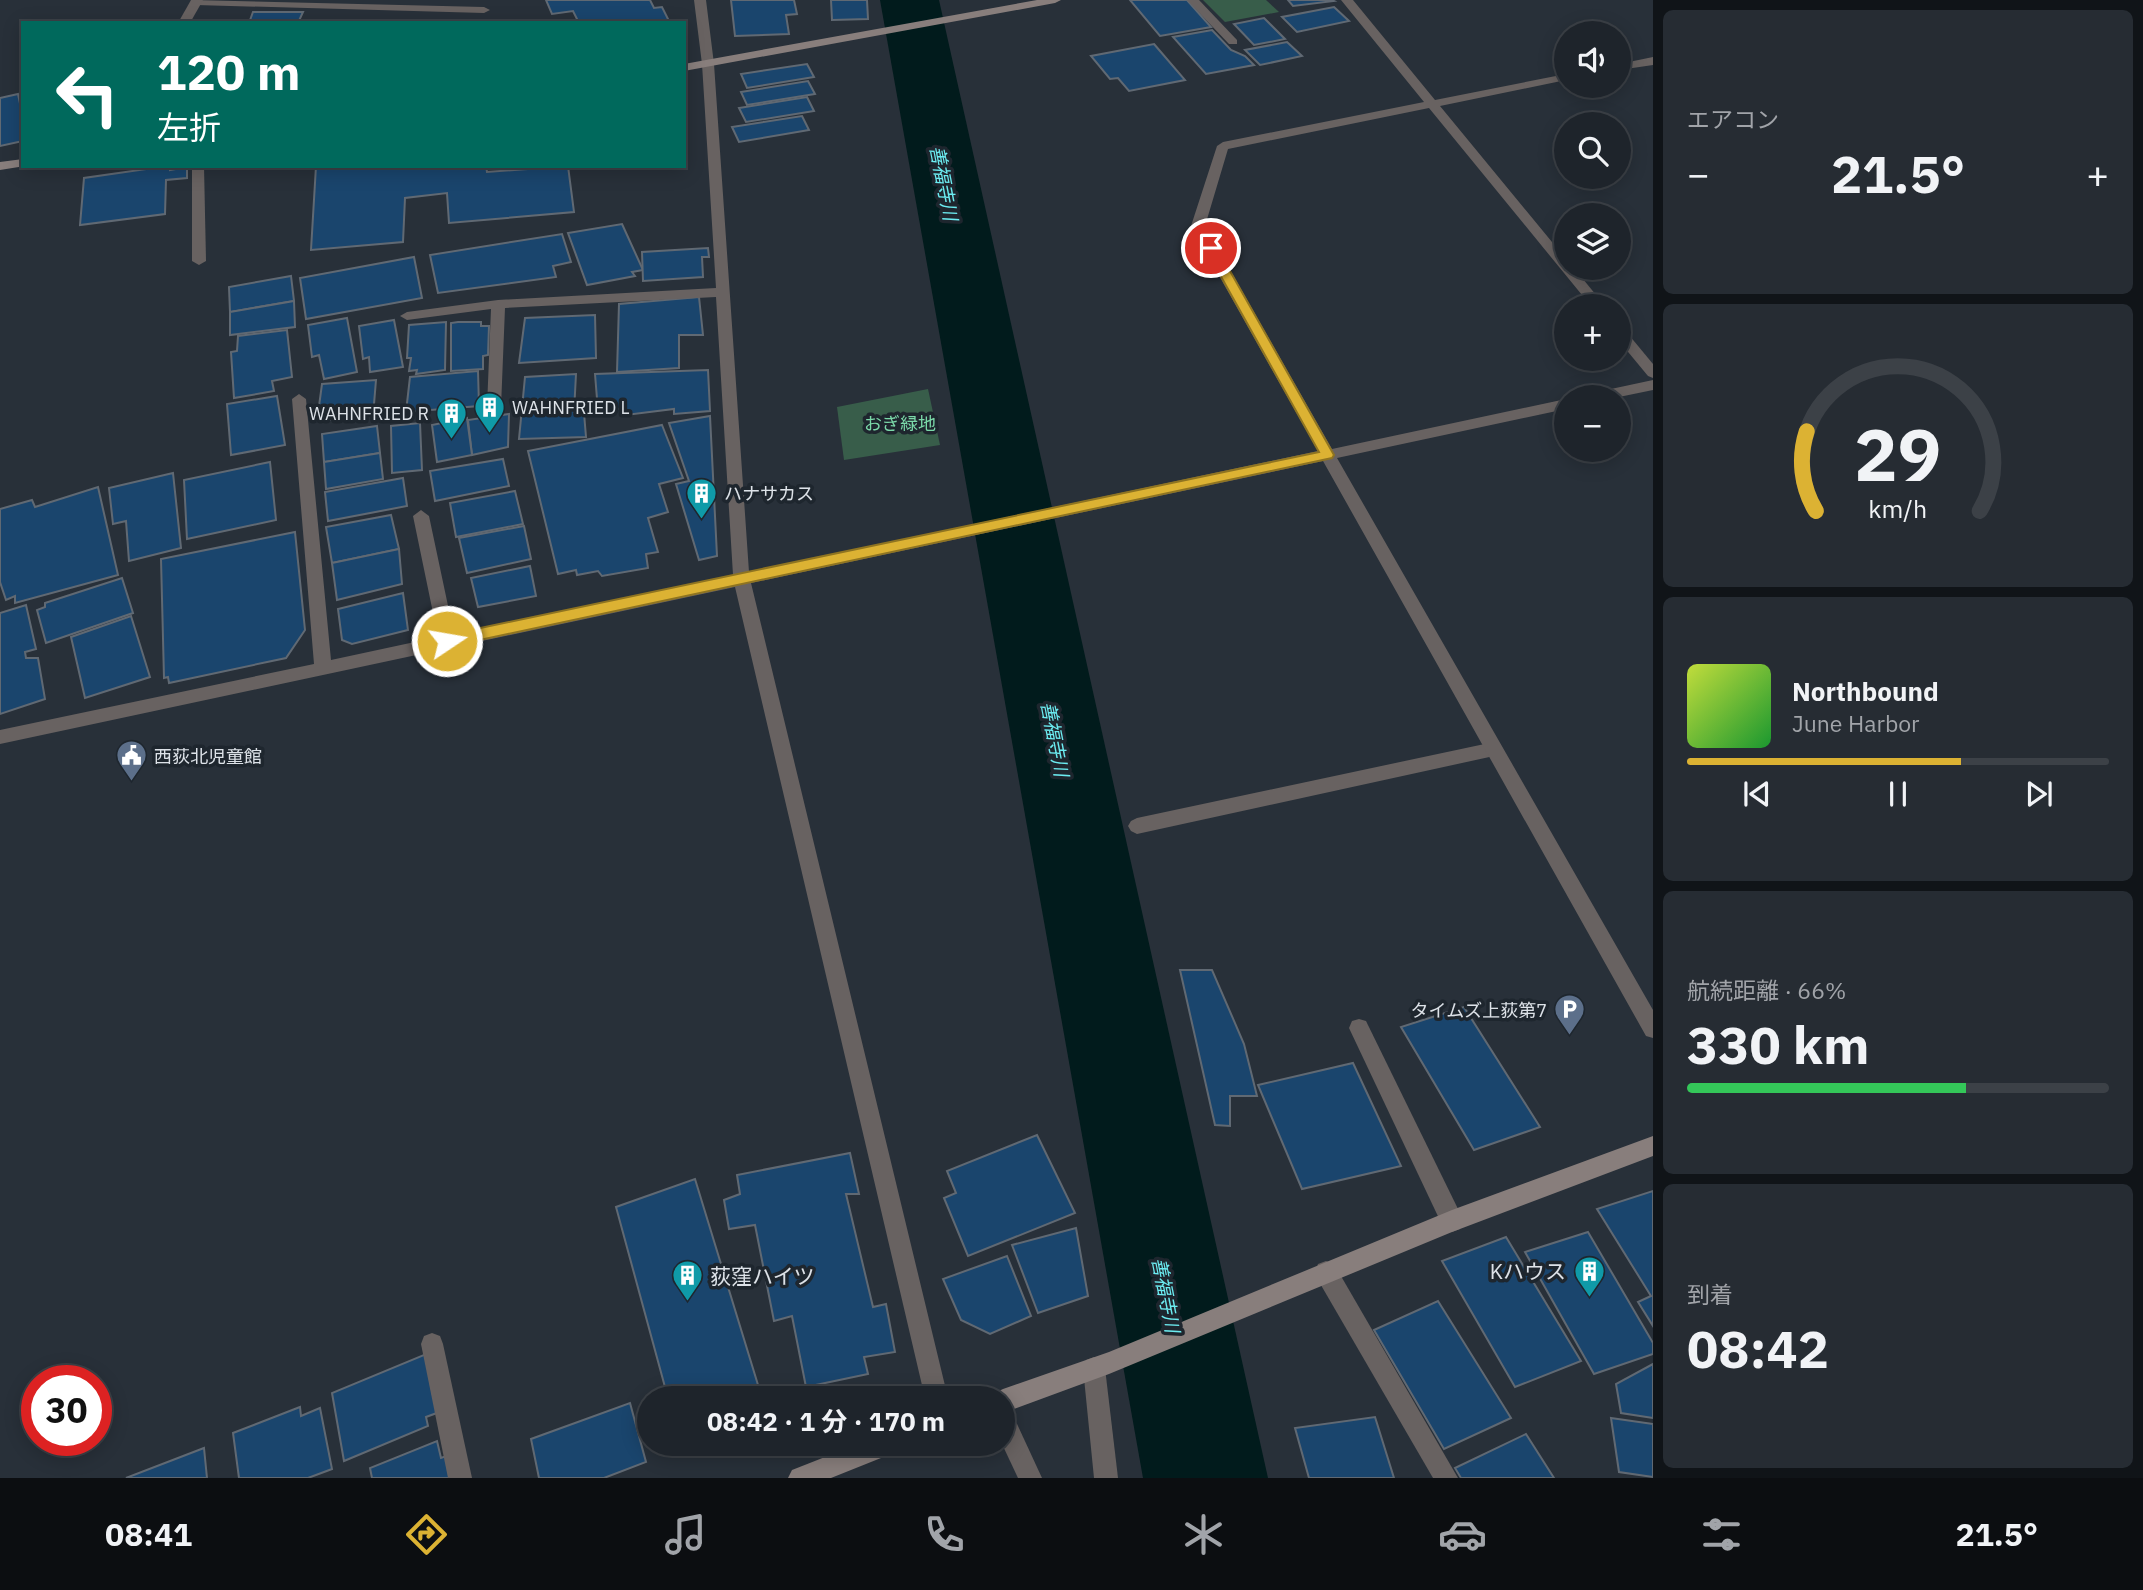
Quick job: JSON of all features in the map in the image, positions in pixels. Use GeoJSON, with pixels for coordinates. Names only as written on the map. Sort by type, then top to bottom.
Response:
{"type":"FeatureCollection","features":[{"type":"Feature","properties":{"kind":"street"},"geometry":{"type":"LineString","coordinates":[[700,0],[708,64],[741,577],[934,1386]]}},
{"type":"Feature","properties":{"kind":"street"},"geometry":{"type":"LineString","coordinates":[[686,68],[1055,0]]}},
{"type":"Feature","properties":{"kind":"street"},"geometry":{"type":"LineString","coordinates":[[1193,0],[1233,42]]}},
{"type":"Feature","properties":{"kind":"street"},"geometry":{"type":"LineString","coordinates":[[1347,0],[1588,294]]}},
{"type":"Feature","properties":{"kind":"street"},"geometry":{"type":"LineString","coordinates":[[185,21],[197,1],[484,10]]}},
{"type":"Feature","properties":{"kind":"street"},"geometry":{"type":"LineString","coordinates":[[1631,65],[1653,61]]}},
{"type":"Feature","properties":{"kind":"street"},"geometry":{"type":"LineString","coordinates":[[1554,79],[1223,146],[1198,226],[1653,1029]]}},
{"type":"Feature","properties":{"kind":"street"},"geometry":{"type":"LineString","coordinates":[[0,166],[21,163]]}},
{"type":"Feature","properties":{"kind":"street"},"geometry":{"type":"LineString","coordinates":[[198,168],[199,261]]}},
{"type":"Feature","properties":{"kind":"street"},"geometry":{"type":"LineString","coordinates":[[407,316],[498,304],[722,292]]}},
{"type":"Feature","properties":{"kind":"street"},"geometry":{"type":"LineString","coordinates":[[494,407],[498,304]]}},
{"type":"Feature","properties":{"kind":"street"},"geometry":{"type":"LineString","coordinates":[[1631,346],[1653,373]]}},
{"type":"Feature","properties":{"kind":"street"},"geometry":{"type":"LineString","coordinates":[[1631,390],[1653,385]]}},
{"type":"Feature","properties":{"kind":"street"},"geometry":{"type":"LineString","coordinates":[[299,399],[323,667]]}},
{"type":"Feature","properties":{"kind":"street"},"geometry":{"type":"LineString","coordinates":[[0,737],[741,577],[1554,407]]}},
{"type":"Feature","properties":{"kind":"street"},"geometry":{"type":"LineString","coordinates":[[421,516],[447,641]]}},
{"type":"Feature","properties":{"kind":"street"},"geometry":{"type":"LineString","coordinates":[[1137,826],[1494,749]]}},
{"type":"Feature","properties":{"kind":"street"},"geometry":{"type":"LineString","coordinates":[[1359,1028],[1451,1221]]}},
{"type":"Feature","properties":{"kind":"street"},"geometry":{"type":"LineString","coordinates":[[1015,1397],[1101,1366],[1451,1221],[1653,1146]]}},
{"type":"Feature","properties":{"kind":"street"},"geometry":{"type":"LineString","coordinates":[[1326,1272],[1446,1478]]}},
{"type":"Feature","properties":{"kind":"street"},"geometry":{"type":"LineString","coordinates":[[432,1343],[460,1478]]}},
{"type":"Feature","properties":{"kind":"street"},"geometry":{"type":"LineString","coordinates":[[1101,1366],[1106,1478]]}},
{"type":"Feature","properties":{"kind":"street"},"geometry":{"type":"LineString","coordinates":[[1015,1445],[1030,1478]]}},
{"type":"Feature","properties":{"kind":"street"},"geometry":{"type":"LineString","coordinates":[[800,1478],[857,1456]]}},
{"type":"Feature","properties":{"kind":"green space"},"geometry":{"type":"Polygon","coordinates":[[[1203,0],[1266,0],[1279,12],[1225,22],[1203,0]]]}},
{"type":"Feature","properties":{"kind":"green space","name":"おぎ緑地"},"geometry":{"type":"Polygon","coordinates":[[[928,389],[940,445],[844,460],[837,407],[928,389]]]}},
{"type":"Feature","properties":{"kind":"water","name":"善福寺川"},"geometry":{"type":"Polygon","coordinates":[[[880,0],[939,0],[1268,1478],[1143,1478],[880,0]]]}},
{"type":"Feature","properties":{"kind":"building"},"geometry":{"type":"Polygon","coordinates":[[[546,0],[650,0],[654,8],[662,7],[669,21],[578,21],[573,11],[552,14],[546,0]]]}},
{"type":"Feature","properties":{"kind":"building"},"geometry":{"type":"Polygon","coordinates":[[[731,0],[794,0],[797,14],[786,15],[789,34],[735,36],[731,0]]]}},
{"type":"Feature","properties":{"kind":"building"},"geometry":{"type":"Polygon","coordinates":[[[831,0],[867,0],[868,19],[832,20],[831,0]]]}},
{"type":"Feature","properties":{"kind":"building"},"geometry":{"type":"Polygon","coordinates":[[[1130,0],[1187,0],[1211,27],[1160,36],[1130,0]]]}},
{"type":"Feature","properties":{"kind":"building"},"geometry":{"type":"Polygon","coordinates":[[[1288,0],[1332,0],[1334,1],[1293,6],[1288,0]]]}},
{"type":"Feature","properties":{"kind":"building"},"geometry":{"type":"Polygon","coordinates":[[[1334,7],[1349,21],[1297,32],[1282,17],[1334,7]]]}},
{"type":"Feature","properties":{"kind":"building"},"geometry":{"type":"Polygon","coordinates":[[[253,12],[303,12],[299,21],[250,21],[253,12]]]}},
{"type":"Feature","properties":{"kind":"building"},"geometry":{"type":"Polygon","coordinates":[[[1264,18],[1285,39],[1254,45],[1234,24],[1264,18]]]}},
{"type":"Feature","properties":{"kind":"building"},"geometry":{"type":"Polygon","coordinates":[[[1212,30],[1231,50],[1245,56],[1254,65],[1206,74],[1173,37],[1212,30]]]}},
{"type":"Feature","properties":{"kind":"building"},"geometry":{"type":"Polygon","coordinates":[[[1287,42],[1302,56],[1260,65],[1245,50],[1287,42]]]}},
{"type":"Feature","properties":{"kind":"building"},"geometry":{"type":"Polygon","coordinates":[[[1154,44],[1185,80],[1129,91],[1118,78],[1110,79],[1091,56],[1154,44]]]}},
{"type":"Feature","properties":{"kind":"building"},"geometry":{"type":"Polygon","coordinates":[[[807,64],[814,77],[747,88],[741,74],[807,64]]]}},
{"type":"Feature","properties":{"kind":"building"},"geometry":{"type":"Polygon","coordinates":[[[808,81],[815,94],[747,105],[741,92],[808,81]]]}},
{"type":"Feature","properties":{"kind":"building"},"geometry":{"type":"Polygon","coordinates":[[[18,94],[21,141],[0,146],[0,98],[18,94]]]}},
{"type":"Feature","properties":{"kind":"building"},"geometry":{"type":"Polygon","coordinates":[[[807,97],[814,111],[746,122],[739,108],[807,97]]]}},
{"type":"Feature","properties":{"kind":"building"},"geometry":{"type":"Polygon","coordinates":[[[802,116],[809,130],[739,142],[732,127],[802,116]]]}},
{"type":"Feature","properties":{"kind":"building"},"geometry":{"type":"Polygon","coordinates":[[[154,168],[187,168],[187,178],[166,180],[165,214],[80,225],[84,178],[154,168]]]}},
{"type":"Feature","properties":{"kind":"building"},"geometry":{"type":"Polygon","coordinates":[[[316,168],[486,168],[487,172],[568,168],[574,212],[449,223],[447,193],[405,198],[403,242],[311,250],[316,168]]]}},
{"type":"Feature","properties":{"kind":"building"},"geometry":{"type":"Polygon","coordinates":[[[622,224],[643,270],[632,272],[635,276],[587,285],[568,233],[622,224]]]}},
{"type":"Feature","properties":{"kind":"building"},"geometry":{"type":"Polygon","coordinates":[[[562,234],[571,262],[553,266],[556,277],[438,293],[430,255],[562,234]]]}},
{"type":"Feature","properties":{"kind":"building"},"geometry":{"type":"Polygon","coordinates":[[[708,248],[709,257],[702,257],[703,277],[643,281],[642,252],[708,248]]]}},
{"type":"Feature","properties":{"kind":"building"},"geometry":{"type":"Polygon","coordinates":[[[414,257],[422,298],[306,319],[300,278],[414,257]]]}},
{"type":"Feature","properties":{"kind":"building"},"geometry":{"type":"Polygon","coordinates":[[[291,276],[294,301],[230,312],[229,287],[291,276]]]}},
{"type":"Feature","properties":{"kind":"building"},"geometry":{"type":"Polygon","coordinates":[[[699,297],[703,335],[679,335],[679,368],[617,372],[619,304],[699,297]]]}},
{"type":"Feature","properties":{"kind":"building"},"geometry":{"type":"Polygon","coordinates":[[[294,301],[295,327],[230,335],[230,312],[294,301]]]}},
{"type":"Feature","properties":{"kind":"building"},"geometry":{"type":"Polygon","coordinates":[[[595,315],[596,358],[519,363],[525,318],[595,315]]]}},
{"type":"Feature","properties":{"kind":"building"},"geometry":{"type":"Polygon","coordinates":[[[347,318],[357,372],[324,379],[319,355],[312,357],[308,325],[347,318]]]}},
{"type":"Feature","properties":{"kind":"building"},"geometry":{"type":"Polygon","coordinates":[[[394,320],[403,367],[370,372],[369,357],[363,359],[359,326],[394,320]]]}},
{"type":"Feature","properties":{"kind":"building"},"geometry":{"type":"Polygon","coordinates":[[[446,322],[445,370],[416,374],[417,370],[409,371],[409,325],[446,322]]]}},
{"type":"Feature","properties":{"kind":"building"},"geometry":{"type":"Polygon","coordinates":[[[481,322],[481,326],[489,326],[488,355],[483,356],[483,369],[451,371],[451,323],[481,322]]]}},
{"type":"Feature","properties":{"kind":"building"},"geometry":{"type":"Polygon","coordinates":[[[287,330],[292,377],[272,381],[274,391],[234,398],[231,352],[237,351],[238,336],[287,330]]]}},
{"type":"Feature","properties":{"kind":"building"},"geometry":{"type":"Polygon","coordinates":[[[708,370],[710,411],[674,414],[674,409],[626,415],[625,408],[598,411],[595,374],[708,370]]]}},
{"type":"Feature","properties":{"kind":"building"},"geometry":{"type":"Polygon","coordinates":[[[478,371],[479,406],[406,412],[410,377],[478,371]]]}},
{"type":"Feature","properties":{"kind":"building"},"geometry":{"type":"Polygon","coordinates":[[[576,374],[574,412],[584,413],[586,437],[519,439],[525,377],[576,374]]]}},
{"type":"Feature","properties":{"kind":"building"},"geometry":{"type":"Polygon","coordinates":[[[376,380],[373,416],[317,421],[322,384],[376,380]]]}},
{"type":"Feature","properties":{"kind":"building"},"geometry":{"type":"Polygon","coordinates":[[[277,396],[285,445],[231,455],[227,404],[277,396]]]}},
{"type":"Feature","properties":{"kind":"building","name":"WAHNFRIED L"},"geometry":{"type":"Polygon","coordinates":[[[509,414],[508,447],[472,455],[468,420],[509,414]]]}},
{"type":"Feature","properties":{"kind":"building","name":"ハナサカス"},"geometry":{"type":"Polygon","coordinates":[[[710,416],[717,556],[699,560],[676,484],[689,481],[669,423],[710,416]]]}},
{"type":"Feature","properties":{"kind":"building","name":"WAHNFRIED R"},"geometry":{"type":"Polygon","coordinates":[[[467,418],[472,455],[437,462],[432,425],[467,418]]]}},
{"type":"Feature","properties":{"kind":"building"},"geometry":{"type":"Polygon","coordinates":[[[420,423],[422,470],[392,473],[391,426],[420,423]]]}},
{"type":"Feature","properties":{"kind":"building"},"geometry":{"type":"Polygon","coordinates":[[[662,425],[683,478],[659,484],[668,512],[648,518],[658,552],[646,554],[648,568],[602,576],[598,571],[577,575],[576,570],[558,574],[528,451],[662,425]]]}},
{"type":"Feature","properties":{"kind":"building"},"geometry":{"type":"Polygon","coordinates":[[[377,426],[380,453],[324,462],[322,434],[377,426]]]}},
{"type":"Feature","properties":{"kind":"building"},"geometry":{"type":"Polygon","coordinates":[[[380,453],[383,479],[326,489],[324,462],[380,453]]]}},
{"type":"Feature","properties":{"kind":"building"},"geometry":{"type":"Polygon","coordinates":[[[503,459],[509,486],[435,501],[430,471],[503,459]]]}},
{"type":"Feature","properties":{"kind":"building"},"geometry":{"type":"Polygon","coordinates":[[[270,462],[276,520],[187,539],[184,480],[270,462]]]}},
{"type":"Feature","properties":{"kind":"building"},"geometry":{"type":"Polygon","coordinates":[[[173,473],[181,548],[129,561],[126,521],[113,524],[109,488],[173,473]]]}},
{"type":"Feature","properties":{"kind":"building"},"geometry":{"type":"Polygon","coordinates":[[[403,478],[407,506],[328,521],[325,492],[403,478]]]}},
{"type":"Feature","properties":{"kind":"building"},"geometry":{"type":"Polygon","coordinates":[[[98,487],[118,575],[15,603],[15,596],[6,600],[0,582],[0,509],[32,500],[35,507],[98,487]]]}},
{"type":"Feature","properties":{"kind":"building"},"geometry":{"type":"Polygon","coordinates":[[[515,491],[523,524],[456,537],[450,503],[515,491]]]}},
{"type":"Feature","properties":{"kind":"building"},"geometry":{"type":"Polygon","coordinates":[[[391,515],[399,549],[332,563],[326,527],[391,515]]]}},
{"type":"Feature","properties":{"kind":"building"},"geometry":{"type":"Polygon","coordinates":[[[524,526],[531,559],[467,573],[459,538],[524,526]]]}},
{"type":"Feature","properties":{"kind":"building"},"geometry":{"type":"Polygon","coordinates":[[[295,532],[305,630],[286,658],[169,683],[168,677],[164,678],[161,559],[295,532]]]}},
{"type":"Feature","properties":{"kind":"building"},"geometry":{"type":"Polygon","coordinates":[[[399,549],[402,584],[337,600],[332,563],[399,549]]]}},
{"type":"Feature","properties":{"kind":"building"},"geometry":{"type":"Polygon","coordinates":[[[530,566],[536,596],[478,607],[471,578],[530,566]]]}},
{"type":"Feature","properties":{"kind":"building"},"geometry":{"type":"Polygon","coordinates":[[[122,578],[133,613],[46,643],[37,610],[45,607],[45,603],[122,578]]]}},
{"type":"Feature","properties":{"kind":"building"},"geometry":{"type":"Polygon","coordinates":[[[403,593],[408,630],[352,644],[342,640],[338,609],[403,593]]]}},
{"type":"Feature","properties":{"kind":"building"},"geometry":{"type":"Polygon","coordinates":[[[26,605],[36,649],[25,652],[26,658],[38,658],[45,699],[0,714],[0,613],[26,605]]]}},
{"type":"Feature","properties":{"kind":"building"},"geometry":{"type":"Polygon","coordinates":[[[131,616],[150,677],[85,698],[71,637],[131,616]]]}},
{"type":"Feature","properties":{"kind":"building"},"geometry":{"type":"Polygon","coordinates":[[[1180,970],[1212,970],[1244,1044],[1257,1096],[1230,1096],[1230,1126],[1215,1125],[1180,970]]]}},
{"type":"Feature","properties":{"kind":"building"},"geometry":{"type":"Polygon","coordinates":[[[1464,1007],[1540,1127],[1474,1150],[1401,1027],[1464,1007]]]}},
{"type":"Feature","properties":{"kind":"building"},"geometry":{"type":"Polygon","coordinates":[[[1353,1063],[1401,1166],[1302,1189],[1258,1085],[1353,1063]]]}},
{"type":"Feature","properties":{"kind":"building"},"geometry":{"type":"Polygon","coordinates":[[[1037,1135],[1075,1213],[968,1256],[944,1198],[956,1193],[947,1171],[1037,1135]]]}},
{"type":"Feature","properties":{"kind":"building"},"geometry":{"type":"Polygon","coordinates":[[[850,1153],[859,1194],[846,1194],[873,1307],[886,1304],[895,1352],[864,1357],[868,1374],[806,1386],[792,1316],[774,1321],[755,1225],[729,1229],[724,1200],[740,1194],[737,1175],[850,1153]]]}},
{"type":"Feature","properties":{"kind":"building","name":"荻窪ハイツ"},"geometry":{"type":"Polygon","coordinates":[[[695,1179],[758,1386],[665,1386],[616,1207],[695,1179]]]}},
{"type":"Feature","properties":{"kind":"building"},"geometry":{"type":"Polygon","coordinates":[[[1653,1191],[1653,1326],[1638,1302],[1651,1296],[1597,1209],[1653,1191]]]}},
{"type":"Feature","properties":{"kind":"building"},"geometry":{"type":"Polygon","coordinates":[[[1076,1228],[1088,1296],[1038,1313],[1012,1245],[1076,1228]]]}},
{"type":"Feature","properties":{"kind":"building","name":"Kハウス"},"geometry":{"type":"Polygon","coordinates":[[[1588,1232],[1653,1343],[1653,1354],[1594,1374],[1525,1252],[1588,1232]]]}},
{"type":"Feature","properties":{"kind":"building"},"geometry":{"type":"Polygon","coordinates":[[[1506,1237],[1581,1361],[1515,1387],[1442,1261],[1506,1237]]]}},
{"type":"Feature","properties":{"kind":"building"},"geometry":{"type":"Polygon","coordinates":[[[1007,1256],[1031,1316],[990,1334],[961,1320],[943,1279],[1007,1256]]]}},
{"type":"Feature","properties":{"kind":"building"},"geometry":{"type":"Polygon","coordinates":[[[1438,1301],[1511,1418],[1444,1449],[1374,1330],[1438,1301]]]}},
{"type":"Feature","properties":{"kind":"building"},"geometry":{"type":"Polygon","coordinates":[[[431,1352],[445,1410],[426,1417],[428,1426],[344,1461],[332,1393],[431,1352]]]}},
{"type":"Feature","properties":{"kind":"building"},"geometry":{"type":"Polygon","coordinates":[[[1653,1364],[1653,1418],[1621,1413],[1616,1384],[1653,1364]]]}},
{"type":"Feature","properties":{"kind":"building"},"geometry":{"type":"Polygon","coordinates":[[[630,1403],[637,1429],[637,1456],[644,1456],[646,1462],[604,1478],[539,1478],[531,1439],[630,1403]]]}},
{"type":"Feature","properties":{"kind":"building"},"geometry":{"type":"Polygon","coordinates":[[[300,1407],[301,1416],[320,1408],[332,1469],[308,1478],[239,1478],[233,1433],[300,1407]]]}},
{"type":"Feature","properties":{"kind":"building"},"geometry":{"type":"Polygon","coordinates":[[[1375,1417],[1394,1478],[1309,1478],[1295,1428],[1375,1417]]]}},
{"type":"Feature","properties":{"kind":"building"},"geometry":{"type":"Polygon","coordinates":[[[1611,1418],[1653,1424],[1653,1477],[1619,1472],[1611,1418]]]}},
{"type":"Feature","properties":{"kind":"building"},"geometry":{"type":"Polygon","coordinates":[[[1526,1434],[1554,1478],[1461,1478],[1455,1468],[1526,1434]]]}},
{"type":"Feature","properties":{"kind":"building"},"geometry":{"type":"Polygon","coordinates":[[[437,1441],[441,1458],[452,1454],[457,1478],[372,1478],[370,1468],[437,1441]]]}},
{"type":"Feature","properties":{"kind":"building"},"geometry":{"type":"Polygon","coordinates":[[[204,1448],[207,1478],[126,1478],[204,1448]]]}},
{"type":"Feature","properties":{"kind":"place","name":"WAHNFRIED L"},"geometry":{"type":"Point","coordinates":[489,434]}},
{"type":"Feature","properties":{"kind":"place","name":"WAHNFRIED R"},"geometry":{"type":"Point","coordinates":[452,440]}},
{"type":"Feature","properties":{"kind":"place","name":"ハナサカス"},"geometry":{"type":"Point","coordinates":[701,520]}},
{"type":"Feature","properties":{"kind":"place","name":"西荻北児童館"},"geometry":{"type":"Point","coordinates":[131,783]}},
{"type":"Feature","properties":{"kind":"place","name":"タイムズ上荻第7"},"geometry":{"type":"Point","coordinates":[1570,1037]}},
{"type":"Feature","properties":{"kind":"place","name":"Kハウス"},"geometry":{"type":"Point","coordinates":[1589,1298]}},
{"type":"Feature","properties":{"kind":"place","name":"荻窪ハイツ"},"geometry":{"type":"Point","coordinates":[687,1303]}},
{"type":"Feature","properties":{"kind":"route"},"geometry":{"type":"LineString","coordinates":[[447,641],[1328,455],[1211,248]]}}]}
